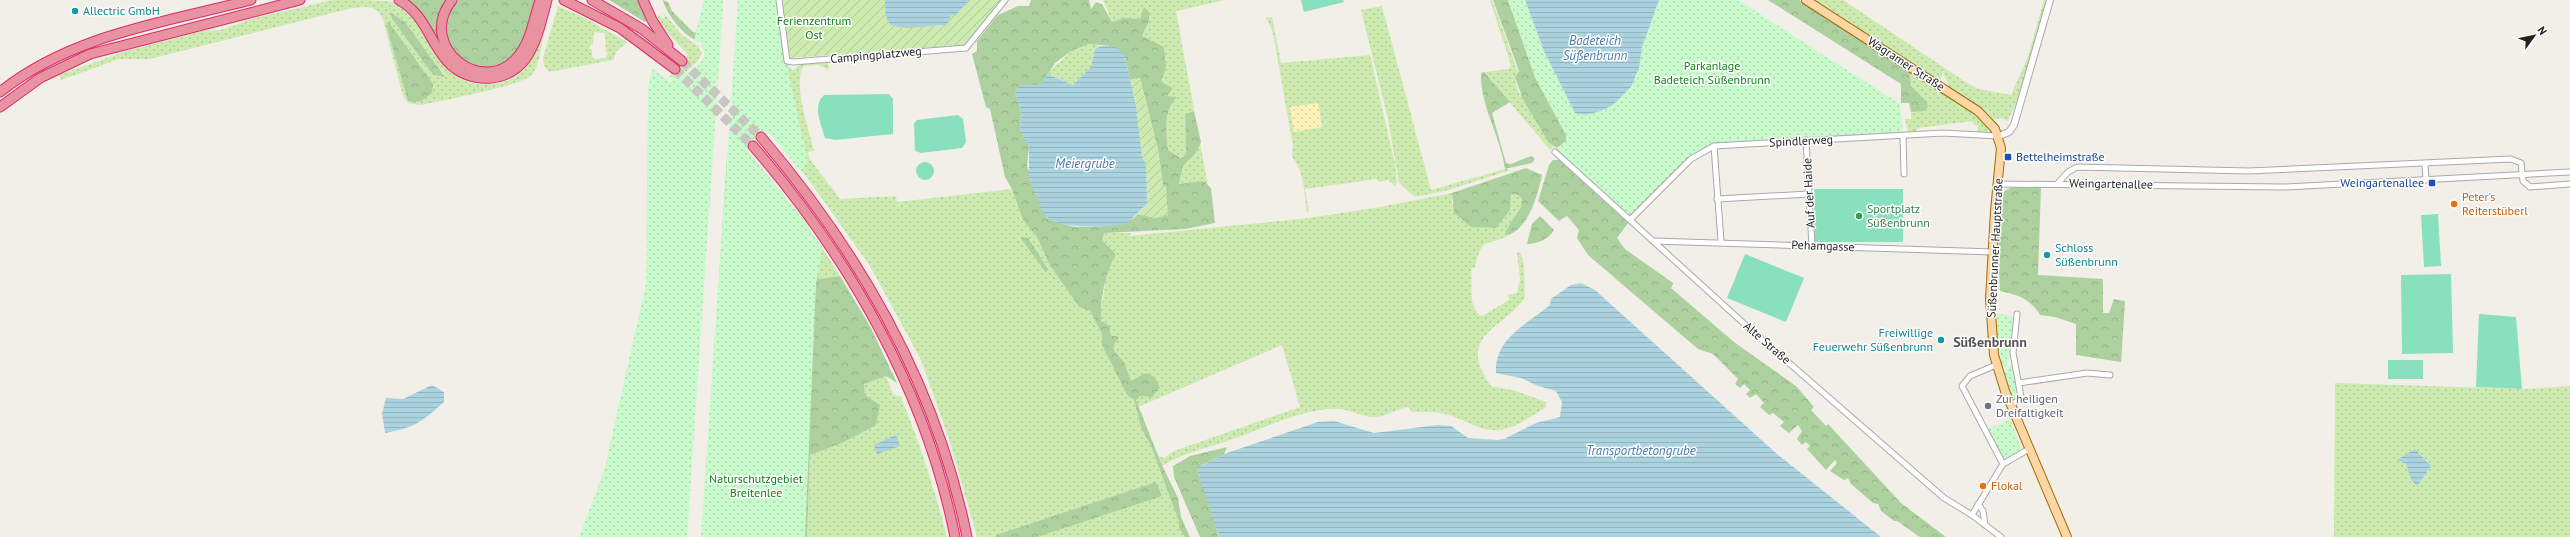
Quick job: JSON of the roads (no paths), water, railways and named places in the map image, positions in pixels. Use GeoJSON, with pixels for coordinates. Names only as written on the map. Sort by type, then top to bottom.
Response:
{"type":"FeatureCollection","features":[{"type":"Feature","properties":{"kind":"highway"},"geometry":{"type":"LineString","coordinates":[[0,92],[30,70],[78,46],[251,0]]}},
{"type":"Feature","properties":{"kind":"highway"},"geometry":{"type":"LineString","coordinates":[[0,107],[40,78],[90,54],[300,0]]}},
{"type":"Feature","properties":{"kind":"highway"},"geometry":{"type":"LineString","coordinates":[[399,0],[423,21],[442,55],[453,67],[466,75],[484,79],[505,75],[524,61],[534,41],[545,1]]}},
{"type":"Feature","properties":{"kind":"highway"},"geometry":{"type":"LineString","coordinates":[[452,0],[442,20],[445,44],[452,56],[463,65],[485,72],[506,66],[520,53],[545,1]]}},
{"type":"Feature","properties":{"kind":"highway"},"geometry":{"type":"LineString","coordinates":[[564,0],[620,28],[675,69]]}},
{"type":"Feature","properties":{"kind":"highway"},"geometry":{"type":"LineString","coordinates":[[592,0],[627,19],[679,57],[652,20],[643,0]]}},
{"type":"Feature","properties":{"kind":"highway"},"geometry":{"type":"LineString","coordinates":[[761,137],[814,202],[843,245],[893,331],[936,430],[948,466],[967,537]]}},
{"type":"Feature","properties":{"kind":"highway"},"geometry":{"type":"LineString","coordinates":[[753,146],[803,207],[834,252],[882,336],[920,420],[937,469],[955,537]]}},
{"type":"Feature","properties":{"kind":"main road","name":"Wagramer Straße"},"geometry":{"type":"LineString","coordinates":[[1806,0],[1978,111],[1991,122],[1999,136]]}},
{"type":"Feature","properties":{"kind":"main road","name":"Süßenbrunner Hauptstraße"},"geometry":{"type":"LineString","coordinates":[[1999,136],[2002,148],[1993,252],[1990,320],[1996,365],[2011,406],[2067,537]]}},
{"type":"Feature","properties":{"kind":"street","name":"Campingplatzweg"},"geometry":{"type":"LineString","coordinates":[[779,0],[787,61],[966,48],[1005,0]]}},
{"type":"Feature","properties":{"kind":"street"},"geometry":{"type":"LineString","coordinates":[[1999,136],[2009,132],[2014,125],[2050,0]]}},
{"type":"Feature","properties":{"kind":"street","name":"Spindlerweg"},"geometry":{"type":"LineString","coordinates":[[1630,220],[1691,159],[1714,146],[1943,133],[1999,136]]}},
{"type":"Feature","properties":{"kind":"street"},"geometry":{"type":"LineString","coordinates":[[1903,136],[1904,174]]}},
{"type":"Feature","properties":{"kind":"street","name":"Auf der Haide"},"geometry":{"type":"LineString","coordinates":[[1806,140],[1812,246]]}},
{"type":"Feature","properties":{"kind":"street"},"geometry":{"type":"LineString","coordinates":[[1714,146],[1721,241]]}},
{"type":"Feature","properties":{"kind":"street","name":"Alte Straße"},"geometry":{"type":"LineString","coordinates":[[1555,152],[1750,329],[1944,498],[1972,515],[2001,537]]}},
{"type":"Feature","properties":{"kind":"street","name":"Weingartenallee"},"geometry":{"type":"LineString","coordinates":[[2058,183],[2068,172],[2077,167],[2249,171],[2511,159],[2521,163],[2524,183],[2530,187],[2570,184]]}},
{"type":"Feature","properties":{"kind":"street"},"geometry":{"type":"LineString","coordinates":[[2425,164],[2426,180]]}},
{"type":"Feature","properties":{"kind":"street","name":"Weingartenallee"},"geometry":{"type":"LineString","coordinates":[[1998,184],[2058,183],[2284,187],[2523,176],[2570,172]]}},
{"type":"Feature","properties":{"kind":"street"},"geometry":{"type":"LineString","coordinates":[[1717,198],[1808,194]]}},
{"type":"Feature","properties":{"kind":"street","name":"Pehamgasse"},"geometry":{"type":"LineString","coordinates":[[1653,241],[1721,241],[1812,246],[1993,252]]}},
{"type":"Feature","properties":{"kind":"street"},"geometry":{"type":"LineString","coordinates":[[2011,406],[2021,397],[2013,352],[2017,314]]}},
{"type":"Feature","properties":{"kind":"street"},"geometry":{"type":"LineString","coordinates":[[1996,365],[1970,376],[1962,386],[2003,464]]}},
{"type":"Feature","properties":{"kind":"street"},"geometry":{"type":"LineString","coordinates":[[2019,383],[2087,373],[2110,375]]}},
{"type":"Feature","properties":{"kind":"street"},"geometry":{"type":"LineString","coordinates":[[1972,515],[2003,464],[2029,449]]}},
{"type":"Feature","properties":{"kind":"street"},"geometry":{"type":"LineString","coordinates":[[1978,504],[1983,511],[1985,525]]}},
{"type":"Feature","properties":{"kind":"water"},"geometry":{"type":"Polygon","coordinates":[[[885,0],[969,0],[956,15],[951,15],[947,25],[901,27],[894,26],[888,22],[885,0]]]}},
{"type":"Feature","properties":{"kind":"water","name":"Badeteich Süßenbrunn"},"geometry":{"type":"Polygon","coordinates":[[[1525,0],[1659,0],[1642,47],[1639,68],[1631,87],[1614,104],[1601,111],[1585,115],[1575,113],[1544,51],[1525,0]]]}},
{"type":"Feature","properties":{"kind":"water","name":"Meiergrube"},"geometry":{"type":"Polygon","coordinates":[[[1102,46],[1111,46],[1120,50],[1125,57],[1136,107],[1142,157],[1146,164],[1147,204],[1126,224],[1094,227],[1059,223],[1049,219],[1043,213],[1029,178],[1029,146],[1020,130],[1021,112],[1015,92],[1020,86],[1041,85],[1047,74],[1073,85],[1091,67],[1095,49],[1102,46]]]}},
{"type":"Feature","properties":{"kind":"water","name":"Transportbetongrube"},"geometry":{"type":"Polygon","coordinates":[[[1581,283],[1595,290],[1777,454],[1881,537],[1219,537],[1197,470],[1199,467],[1224,454],[1318,422],[1334,421],[1374,433],[1438,425],[1451,426],[1468,438],[1497,440],[1504,439],[1536,423],[1560,417],[1562,402],[1556,391],[1538,386],[1521,378],[1496,373],[1497,361],[1500,351],[1514,333],[1550,305],[1551,299],[1571,285],[1581,283]]]}},
{"type":"Feature","properties":{"kind":"water"},"geometry":{"type":"Polygon","coordinates":[[[432,385],[444,392],[444,402],[430,415],[417,423],[403,429],[385,433],[382,414],[386,398],[403,399],[432,385]]]}},
{"type":"Feature","properties":{"kind":"water"},"geometry":{"type":"Polygon","coordinates":[[[896,435],[900,446],[877,454],[874,445],[896,435]]]}},
{"type":"Feature","properties":{"kind":"water"},"geometry":{"type":"Polygon","coordinates":[[[2415,449],[2431,466],[2417,486],[2412,481],[2406,464],[2397,460],[2415,449]]]}},
{"type":"Feature","properties":{"kind":"tunnel"},"geometry":{"type":"LineString","coordinates":[[682,61],[761,137]]}},
{"type":"Feature","properties":{"kind":"tunnel"},"geometry":{"type":"LineString","coordinates":[[675,69],[753,146]]}},
{"type":"Feature","properties":{"kind":"place","name":"Allectric GmbH"},"geometry":{"type":"Point","coordinates":[75,11]}},
{"type":"Feature","properties":{"kind":"place","name":"Bettelheimstraße"},"geometry":{"type":"Point","coordinates":[2008,157]}},
{"type":"Feature","properties":{"kind":"place","name":"Weingartenallee"},"geometry":{"type":"Point","coordinates":[2432,183]}},
{"type":"Feature","properties":{"kind":"place","name":"Peter's Reiterstüberl"},"geometry":{"type":"Point","coordinates":[2454,204]}},
{"type":"Feature","properties":{"kind":"place","name":"Sportplatz Süßenbrunn"},"geometry":{"type":"Point","coordinates":[1859,216]}},
{"type":"Feature","properties":{"kind":"place","name":"Schloss Süßenbrunn"},"geometry":{"type":"Point","coordinates":[2047,255]}},
{"type":"Feature","properties":{"kind":"place","name":"Freiwillige Feuerwehr Süßenbrunn"},"geometry":{"type":"Point","coordinates":[1941,340]}},
{"type":"Feature","properties":{"kind":"place","name":"Zur heiligen Dreifaltigkeit"},"geometry":{"type":"Point","coordinates":[1988,406]}},
{"type":"Feature","properties":{"kind":"place","name":"Flokal"},"geometry":{"type":"Point","coordinates":[1983,486]}},
{"type":"Feature","properties":{"kind":"district","name":"Süßenbrunn"},"geometry":{"type":"Point","coordinates":[1990,342]}},
{"type":"Feature","properties":{"kind":"park label","name":"Ferienzentrum Ost"},"geometry":{"type":"Point","coordinates":[814,28]}},
{"type":"Feature","properties":{"kind":"park label","name":"Parkanlage Badeteich Süßenbrunn"},"geometry":{"type":"Point","coordinates":[1712,73]}},
{"type":"Feature","properties":{"kind":"park label","name":"Naturschutzgebiet Breitenlee"},"geometry":{"type":"Point","coordinates":[756,486]}}]}
